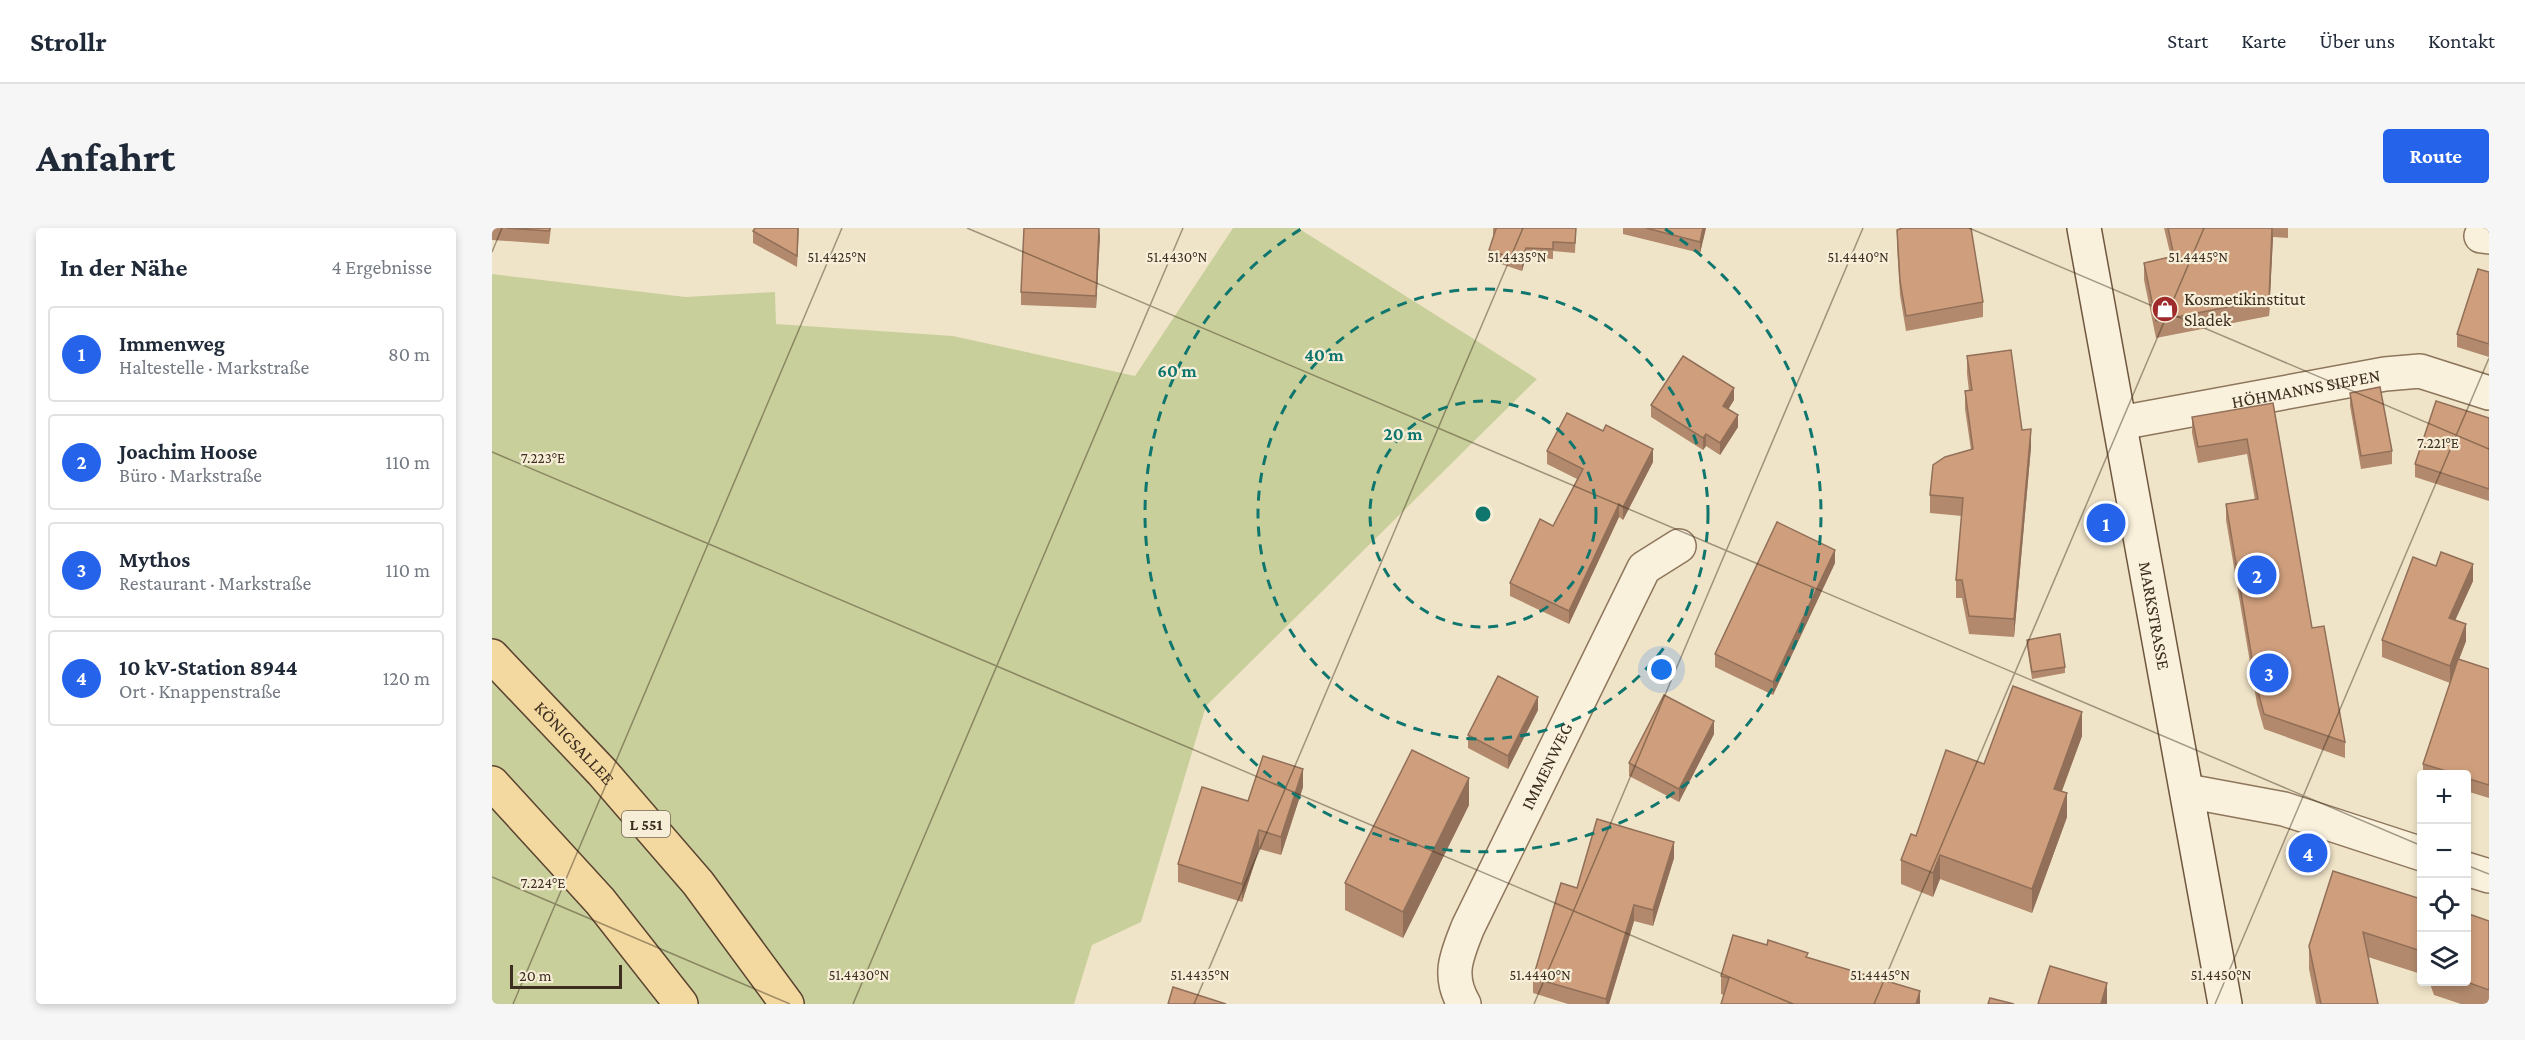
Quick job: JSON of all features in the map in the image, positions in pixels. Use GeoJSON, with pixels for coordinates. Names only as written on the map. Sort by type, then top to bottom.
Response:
{"type":"FeatureCollection","features":[{"type":"Feature","properties":{"kind":"main road","name":"KÖNIGSALLEE"},"geometry":{"type":"LineString","coordinates":[[492,656],[602,772],[698,883],[787,1004]]}},
{"type":"Feature","properties":{"kind":"main road"},"geometry":{"type":"LineString","coordinates":[[492,783],[600,901],[681,1004]]}},
{"type":"Feature","properties":{"kind":"street","name":"MARKSTRASSE"},"geometry":{"type":"LineString","coordinates":[[2084,228],[2225,1004]]}},
{"type":"Feature","properties":{"kind":"street","name":"HÖHMANNS SIEPEN"},"geometry":{"type":"LineString","coordinates":[[2120,423],[2385,374],[2420,371],[2489,393]]}},
{"type":"Feature","properties":{"kind":"street","name":"IMMENWEG"},"geometry":{"type":"LineString","coordinates":[[1464,1004],[1458,994],[1454,962],[1468,927],[1644,568],[1679,546]]}},
{"type":"Feature","properties":{"kind":"street"},"geometry":{"type":"LineString","coordinates":[[2187,791],[2284,809],[2417,853]]}},
{"type":"Feature","properties":{"kind":"street"},"geometry":{"type":"LineString","coordinates":[[2471,871],[2489,876]]}},
{"type":"Feature","properties":{"kind":"green space"},"geometry":{"type":"Polygon","coordinates":[[[1233,228],[1298,228],[1537,379],[1206,706],[1141,922],[1092,945],[1074,1004],[492,1004],[492,274],[686,297],[775,292],[776,324],[953,336],[1135,376],[1233,228]]]}},
{"type":"Feature","properties":{"kind":"building"},"geometry":{"type":"Polygon","coordinates":[[[506,228],[550,228],[549,231],[506,228]]]}},
{"type":"Feature","properties":{"kind":"building"},"geometry":{"type":"Polygon","coordinates":[[[755,228],[798,228],[797,256],[753,231],[755,228]]]}},
{"type":"Feature","properties":{"kind":"building"},"geometry":{"type":"Polygon","coordinates":[[[1024,228],[1099,228],[1096,296],[1021,292],[1024,228]]]}},
{"type":"Feature","properties":{"kind":"building"},"geometry":{"type":"Polygon","coordinates":[[[1495,228],[1576,228],[1575,243],[1553,242],[1553,249],[1526,248],[1522,261],[1489,250],[1495,228]]]}},
{"type":"Feature","properties":{"kind":"building"},"geometry":{"type":"Polygon","coordinates":[[[1646,228],[1703,228],[1700,242],[1646,228]]]}},
{"type":"Feature","properties":{"kind":"building"},"geometry":{"type":"Polygon","coordinates":[[[1902,228],[1971,228],[1983,302],[1906,316],[1900,281],[1897,230],[1902,228]]]}},
{"type":"Feature","properties":{"kind":"building"},"geometry":{"type":"Polygon","coordinates":[[[2168,228],[2272,228],[2269,299],[2156,321],[2144,263],[2174,256],[2168,228]]]}},
{"type":"Feature","properties":{"kind":"building"},"geometry":{"type":"Polygon","coordinates":[[[2478,269],[2489,272],[2489,344],[2457,334],[2478,269]]]}},
{"type":"Feature","properties":{"kind":"building"},"geometry":{"type":"Polygon","coordinates":[[[2011,350],[2022,430],[2031,429],[2014,619],[1969,616],[1962,580],[1956,580],[1963,498],[1930,495],[1933,465],[1945,457],[1973,449],[1965,391],[1972,390],[1967,356],[2011,350]]]}},
{"type":"Feature","properties":{"kind":"building"},"geometry":{"type":"Polygon","coordinates":[[[1683,356],[1734,388],[1723,406],[1738,415],[1720,443],[1706,434],[1703,438],[1651,405],[1683,356]]]}},
{"type":"Feature","properties":{"kind":"building"},"geometry":{"type":"Polygon","coordinates":[[[2380,387],[2392,451],[2361,456],[2350,393],[2380,387]]]}},
{"type":"Feature","properties":{"kind":"building"},"geometry":{"type":"Polygon","coordinates":[[[2436,401],[2489,418],[2489,489],[2415,464],[2436,401]]]}},
{"type":"Feature","properties":{"kind":"building"},"geometry":{"type":"Polygon","coordinates":[[[2273,403],[2312,628],[2324,626],[2345,742],[2264,714],[2257,688],[2226,504],[2258,499],[2247,439],[2198,447],[2192,417],[2273,403]]]}},
{"type":"Feature","properties":{"kind":"building"},"geometry":{"type":"Polygon","coordinates":[[[1567,413],[1603,431],[1606,425],[1653,449],[1623,507],[1619,504],[1569,611],[1510,583],[1540,519],[1553,526],[1583,469],[1547,451],[1567,413]]]}},
{"type":"Feature","properties":{"kind":"building"},"geometry":{"type":"Polygon","coordinates":[[[1777,522],[1835,550],[1773,682],[1715,654],[1777,522]]]}},
{"type":"Feature","properties":{"kind":"building"},"geometry":{"type":"Polygon","coordinates":[[[2441,552],[2473,564],[2449,618],[2466,624],[2450,666],[2382,640],[2413,557],[2436,566],[2441,552]]]}},
{"type":"Feature","properties":{"kind":"building"},"geometry":{"type":"Polygon","coordinates":[[[2060,634],[2065,667],[2032,672],[2027,640],[2060,634]]]}},
{"type":"Feature","properties":{"kind":"building"},"geometry":{"type":"Polygon","coordinates":[[[2458,659],[2489,669],[2489,785],[2471,780],[2471,770],[2443,770],[2423,764],[2458,659]]]}},
{"type":"Feature","properties":{"kind":"building"},"geometry":{"type":"Polygon","coordinates":[[[1498,676],[1538,697],[1508,756],[1468,735],[1498,676]]]}},
{"type":"Feature","properties":{"kind":"building"},"geometry":{"type":"Polygon","coordinates":[[[2013,686],[2082,712],[2054,789],[2067,793],[2032,889],[1940,855],[1933,873],[1901,860],[1911,834],[1916,836],[1946,750],[1984,764],[2013,686]]]}},
{"type":"Feature","properties":{"kind":"building"},"geometry":{"type":"Polygon","coordinates":[[[1664,695],[1714,721],[1679,789],[1629,763],[1664,695]]]}},
{"type":"Feature","properties":{"kind":"building"},"geometry":{"type":"Polygon","coordinates":[[[1412,750],[1469,778],[1403,912],[1345,883],[1412,750]]]}},
{"type":"Feature","properties":{"kind":"building"},"geometry":{"type":"Polygon","coordinates":[[[1263,756],[1303,769],[1281,837],[1259,830],[1242,884],[1178,864],[1202,787],[1248,801],[1263,756]]]}},
{"type":"Feature","properties":{"kind":"building"},"geometry":{"type":"Polygon","coordinates":[[[1597,819],[1674,842],[1653,910],[1634,905],[1606,999],[1533,978],[1561,883],[1577,888],[1597,819]]]}},
{"type":"Feature","properties":{"kind":"building"},"geometry":{"type":"Polygon","coordinates":[[[2333,871],[2417,898],[2417,950],[2363,932],[2378,1004],[2321,1004],[2309,946],[2333,871]]]}},
{"type":"Feature","properties":{"kind":"building"},"geometry":{"type":"Polygon","coordinates":[[[2471,915],[2489,921],[2489,990],[2471,984],[2471,915]]]}},
{"type":"Feature","properties":{"kind":"building"},"geometry":{"type":"Polygon","coordinates":[[[1733,935],[1767,945],[1768,940],[1808,953],[1806,957],[1920,991],[1916,1004],[1721,1004],[1729,978],[1721,976],[1733,935]]]}},
{"type":"Feature","properties":{"kind":"building"},"geometry":{"type":"Polygon","coordinates":[[[2050,966],[2107,983],[2101,1004],[2038,1004],[2050,966]]]}},
{"type":"Feature","properties":{"kind":"building"},"geometry":{"type":"Polygon","coordinates":[[[1173,987],[1226,1004],[1168,1004],[1173,987]]]}},
{"type":"Feature","properties":{"kind":"building"},"geometry":{"type":"Polygon","coordinates":[[[1990,998],[2014,1004],[1988,1004],[1990,998]]]}},
{"type":"Feature","properties":{"kind":"place","name":"Kosmetikinstitut Sladek"},"geometry":{"type":"Point","coordinates":[2165,309]}},
{"type":"Feature","properties":{"kind":"place","name":"Immenweg"},"geometry":{"type":"Point","coordinates":[2106,523]}},
{"type":"Feature","properties":{"kind":"place","name":"Joachim Hoose"},"geometry":{"type":"Point","coordinates":[2257,575]}},
{"type":"Feature","properties":{"kind":"place","name":"Mythos"},"geometry":{"type":"Point","coordinates":[2269,673]}},
{"type":"Feature","properties":{"kind":"place","name":"10 kV-Station 8944"},"geometry":{"type":"Point","coordinates":[2308,853]}}]}
